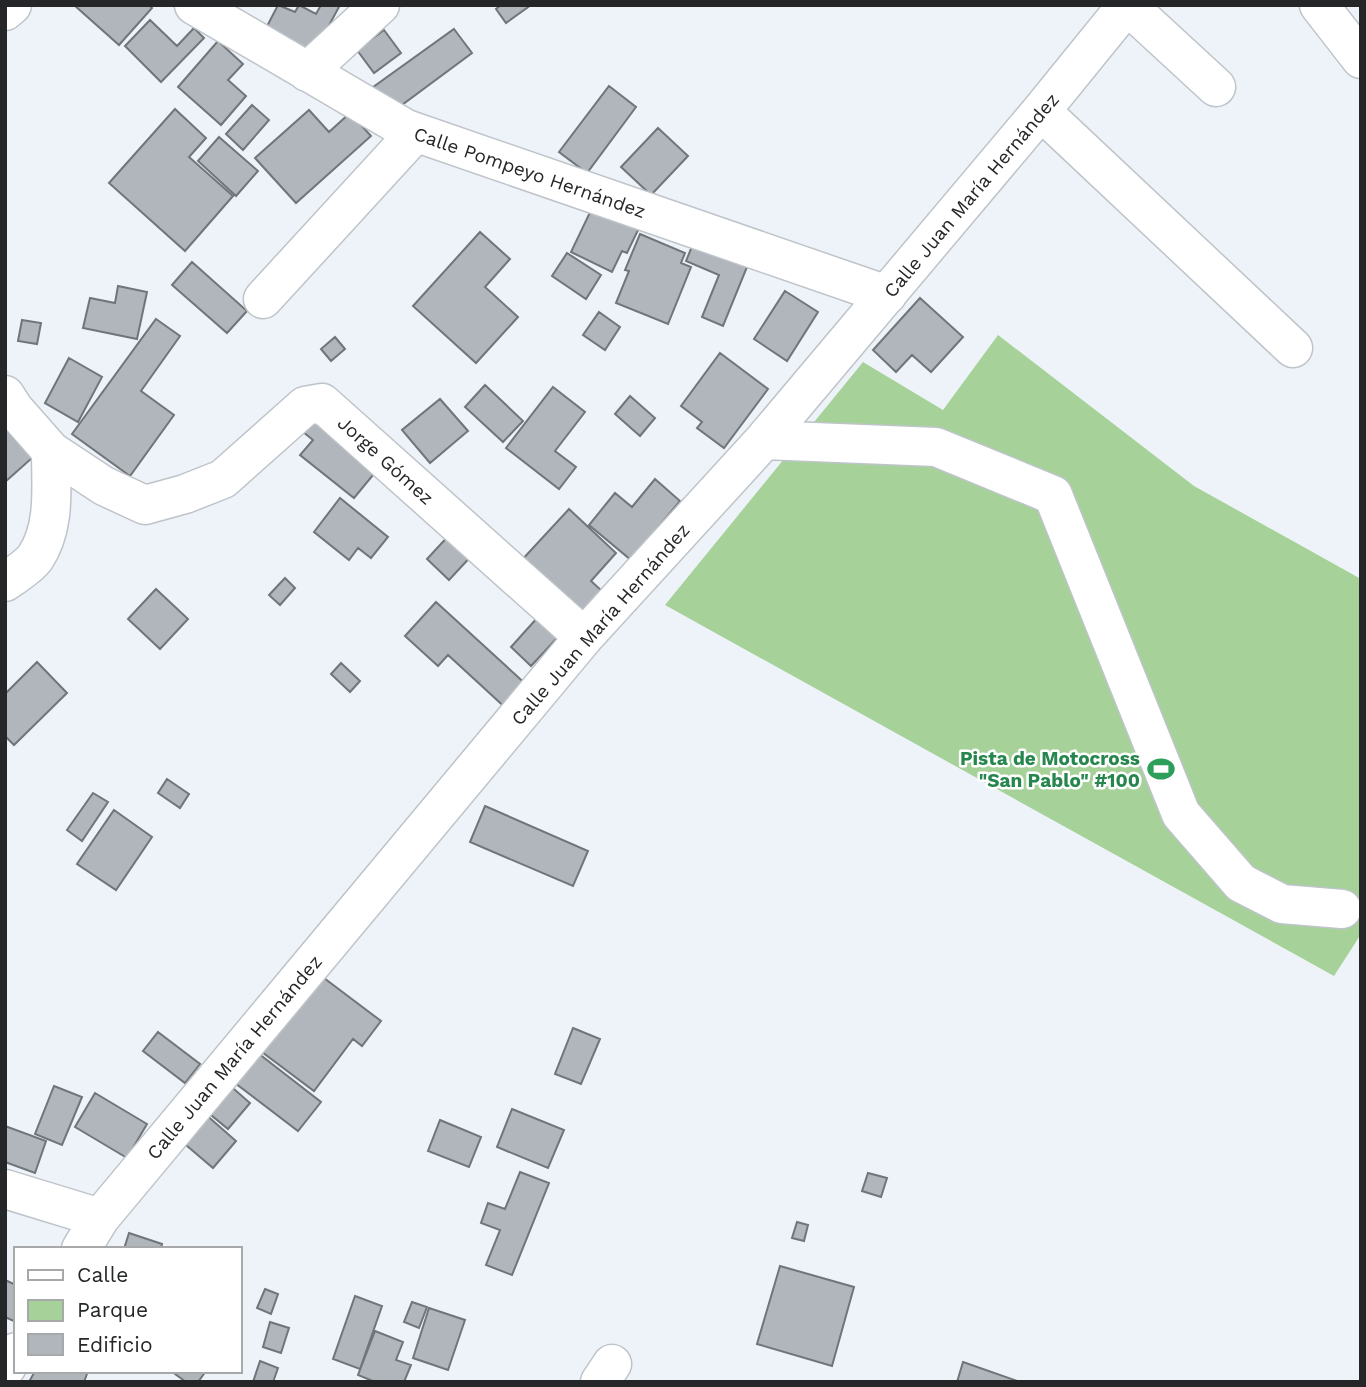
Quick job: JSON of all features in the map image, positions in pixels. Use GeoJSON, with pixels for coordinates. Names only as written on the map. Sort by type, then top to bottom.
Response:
{"type":"FeatureCollection","features":[{"type":"Feature","properties":{"kind":"street"},"geometry":{"type":"LineString","coordinates":[[5,11],[12,5]]}},
{"type":"Feature","properties":{"kind":"street","name":"Calle Pompeyo Hernández"},"geometry":{"type":"LineString","coordinates":[[194,5],[406,129],[887,295]]}},
{"type":"Feature","properties":{"kind":"street"},"geometry":{"type":"LineString","coordinates":[[307,72],[380,5]]}},
{"type":"Feature","properties":{"kind":"street"},"geometry":{"type":"LineString","coordinates":[[1127,5],[1216,87]]}},
{"type":"Feature","properties":{"kind":"street","name":"Calle Juan María Hernández"},"geometry":{"type":"LineString","coordinates":[[91,1233],[584,637],[764,440],[1127,5]]}},
{"type":"Feature","properties":{"kind":"street"},"geometry":{"type":"LineString","coordinates":[[1319,5],[1361,59]]}},
{"type":"Feature","properties":{"kind":"street"},"geometry":{"type":"LineString","coordinates":[[1041,111],[1293,348]]}},
{"type":"Feature","properties":{"kind":"street"},"geometry":{"type":"LineString","coordinates":[[263,299],[407,142],[406,129]]}},
{"type":"Feature","properties":{"kind":"street","name":"Jorge Gómez"},"geometry":{"type":"LineString","coordinates":[[5,395],[51,451],[104,486],[145,505],[185,494],[223,479],[305,406],[322,403],[584,637]]}},
{"type":"Feature","properties":{"kind":"street"},"geometry":{"type":"LineString","coordinates":[[764,440],[936,447],[1053,495],[1181,814],[1241,883],[1282,904],[1342,909]]}},
{"type":"Feature","properties":{"kind":"street"},"geometry":{"type":"LineString","coordinates":[[5,582],[34,560],[47,536],[51,507],[51,451]]}},
{"type":"Feature","properties":{"kind":"street"},"geometry":{"type":"LineString","coordinates":[[5,1189],[91,1233]]}},
{"type":"Feature","properties":{"kind":"green space","name":"Pista de Motocross \"San Pablo\" #100"},"geometry":{"type":"Polygon","coordinates":[[[998,335],[1194,486],[1361,579],[1361,934],[1334,976],[665,605],[863,362],[943,410],[998,335]]]}},
{"type":"Feature","properties":{"kind":"building"},"geometry":{"type":"Polygon","coordinates":[[[74,5],[149,5],[152,8],[119,45],[74,5]]]}},
{"type":"Feature","properties":{"kind":"building"},"geometry":{"type":"Polygon","coordinates":[[[278,5],[295,12],[299,5],[316,14],[321,5],[340,5],[312,57],[264,32],[278,5]]]}},
{"type":"Feature","properties":{"kind":"building"},"geometry":{"type":"Polygon","coordinates":[[[501,5],[531,5],[506,23],[496,9],[501,5]]]}},
{"type":"Feature","properties":{"kind":"building"},"geometry":{"type":"Polygon","coordinates":[[[150,20],[177,46],[194,28],[204,38],[161,82],[125,46],[150,20]]]}},
{"type":"Feature","properties":{"kind":"building"},"geometry":{"type":"Polygon","coordinates":[[[454,29],[472,53],[387,116],[369,90],[454,29]]]}},
{"type":"Feature","properties":{"kind":"building"},"geometry":{"type":"Polygon","coordinates":[[[384,30],[401,53],[374,73],[357,50],[384,30]]]}},
{"type":"Feature","properties":{"kind":"building"},"geometry":{"type":"Polygon","coordinates":[[[218,41],[243,64],[228,80],[246,96],[221,125],[178,87],[218,41]]]}},
{"type":"Feature","properties":{"kind":"building"},"geometry":{"type":"Polygon","coordinates":[[[609,86],[636,107],[587,173],[559,152],[609,86]]]}},
{"type":"Feature","properties":{"kind":"building"},"geometry":{"type":"Polygon","coordinates":[[[252,105],[269,120],[243,150],[226,134],[252,105]]]}},
{"type":"Feature","properties":{"kind":"building"},"geometry":{"type":"Polygon","coordinates":[[[175,109],[206,138],[189,157],[233,196],[185,251],[109,183],[175,109]]]}},
{"type":"Feature","properties":{"kind":"building"},"geometry":{"type":"Polygon","coordinates":[[[309,110],[329,132],[350,113],[371,136],[296,203],[255,158],[309,110]]]}},
{"type":"Feature","properties":{"kind":"building"},"geometry":{"type":"Polygon","coordinates":[[[658,128],[688,156],[651,195],[621,167],[658,128]]]}},
{"type":"Feature","properties":{"kind":"building"},"geometry":{"type":"Polygon","coordinates":[[[219,137],[258,171],[236,196],[198,161],[219,137]]]}},
{"type":"Feature","properties":{"kind":"building"},"geometry":{"type":"Polygon","coordinates":[[[593,206],[639,228],[627,253],[622,251],[612,272],[571,252],[593,206]]]}},
{"type":"Feature","properties":{"kind":"building"},"geometry":{"type":"Polygon","coordinates":[[[480,232],[510,259],[485,287],[518,317],[476,363],[413,306],[480,232]]]}},
{"type":"Feature","properties":{"kind":"building"},"geometry":{"type":"Polygon","coordinates":[[[640,234],[685,253],[681,263],[691,267],[668,324],[616,303],[629,271],[625,270],[640,234]]]}},
{"type":"Feature","properties":{"kind":"building"},"geometry":{"type":"Polygon","coordinates":[[[695,239],[749,262],[723,326],[702,317],[719,275],[686,261],[695,239]]]}},
{"type":"Feature","properties":{"kind":"building"},"geometry":{"type":"Polygon","coordinates":[[[567,253],[601,275],[586,299],[552,276],[567,253]]]}},
{"type":"Feature","properties":{"kind":"building"},"geometry":{"type":"Polygon","coordinates":[[[192,262],[247,311],[227,333],[172,285],[192,262]]]}},
{"type":"Feature","properties":{"kind":"building"},"geometry":{"type":"Polygon","coordinates":[[[118,286],[147,292],[137,339],[83,328],[90,298],[115,303],[118,286]]]}},
{"type":"Feature","properties":{"kind":"building"},"geometry":{"type":"Polygon","coordinates":[[[785,291],[818,312],[787,361],[754,339],[785,291]]]}},
{"type":"Feature","properties":{"kind":"building"},"geometry":{"type":"Polygon","coordinates":[[[920,298],[963,337],[931,372],[912,355],[896,372],[873,350],[920,298]]]}},
{"type":"Feature","properties":{"kind":"building"},"geometry":{"type":"Polygon","coordinates":[[[599,312],[620,327],[605,350],[583,335],[599,312]]]}},
{"type":"Feature","properties":{"kind":"building"},"geometry":{"type":"Polygon","coordinates":[[[156,319],[180,336],[141,391],[174,415],[130,476],[72,434],[156,319]]]}},
{"type":"Feature","properties":{"kind":"building"},"geometry":{"type":"Polygon","coordinates":[[[22,320],[41,323],[37,344],[18,341],[22,320]]]}},
{"type":"Feature","properties":{"kind":"building"},"geometry":{"type":"Polygon","coordinates":[[[335,337],[345,349],[331,361],[321,349],[335,337]]]}},
{"type":"Feature","properties":{"kind":"building"},"geometry":{"type":"Polygon","coordinates":[[[720,353],[768,389],[724,448],[697,428],[702,422],[681,406],[720,353]]]}},
{"type":"Feature","properties":{"kind":"building"},"geometry":{"type":"Polygon","coordinates":[[[69,358],[102,377],[78,422],[45,403],[69,358]]]}},
{"type":"Feature","properties":{"kind":"building"},"geometry":{"type":"Polygon","coordinates":[[[485,385],[523,421],[503,442],[465,407],[485,385]]]}},
{"type":"Feature","properties":{"kind":"building"},"geometry":{"type":"Polygon","coordinates":[[[553,387],[585,412],[555,451],[576,467],[559,489],[506,448],[553,387]]]}},
{"type":"Feature","properties":{"kind":"building"},"geometry":{"type":"Polygon","coordinates":[[[630,396],[655,418],[640,436],[615,414],[630,396]]]}},
{"type":"Feature","properties":{"kind":"building"},"geometry":{"type":"Polygon","coordinates":[[[440,399],[468,431],[430,463],[402,430],[440,399]]]}},
{"type":"Feature","properties":{"kind":"building"},"geometry":{"type":"Polygon","coordinates":[[[319,411],[383,463],[354,498],[300,455],[313,440],[302,431],[319,411]]]}},
{"type":"Feature","properties":{"kind":"building"},"geometry":{"type":"Polygon","coordinates":[[[5,428],[32,458],[5,482],[5,428]]]}},
{"type":"Feature","properties":{"kind":"building"},"geometry":{"type":"Polygon","coordinates":[[[655,479],[680,501],[631,560],[589,525],[615,493],[632,507],[655,479]]]}},
{"type":"Feature","properties":{"kind":"building"},"geometry":{"type":"Polygon","coordinates":[[[340,498],[388,537],[371,558],[358,548],[349,560],[314,532],[340,498]]]}},
{"type":"Feature","properties":{"kind":"building"},"geometry":{"type":"Polygon","coordinates":[[[569,509],[616,553],[591,581],[603,592],[580,618],[520,562],[569,509]]]}},
{"type":"Feature","properties":{"kind":"building"},"geometry":{"type":"Polygon","coordinates":[[[453,531],[475,552],[449,580],[427,559],[453,531]]]}},
{"type":"Feature","properties":{"kind":"building"},"geometry":{"type":"Polygon","coordinates":[[[285,578],[295,588],[280,605],[269,595],[285,578]]]}},
{"type":"Feature","properties":{"kind":"building"},"geometry":{"type":"Polygon","coordinates":[[[156,589],[188,619],[160,649],[128,619],[156,589]]]}},
{"type":"Feature","properties":{"kind":"building"},"geometry":{"type":"Polygon","coordinates":[[[436,602],[530,688],[509,711],[448,655],[438,666],[405,636],[436,602]]]}},
{"type":"Feature","properties":{"kind":"building"},"geometry":{"type":"Polygon","coordinates":[[[538,617],[559,636],[531,666],[511,647],[538,617]]]}},
{"type":"Feature","properties":{"kind":"building"},"geometry":{"type":"Polygon","coordinates":[[[37,662],[67,693],[14,745],[5,736],[5,694],[37,662]]]}},
{"type":"Feature","properties":{"kind":"building"},"geometry":{"type":"Polygon","coordinates":[[[341,663],[360,681],[350,692],[331,674],[341,663]]]}},
{"type":"Feature","properties":{"kind":"building"},"geometry":{"type":"Polygon","coordinates":[[[167,779],[189,794],[180,808],[158,793],[167,779]]]}},
{"type":"Feature","properties":{"kind":"building"},"geometry":{"type":"Polygon","coordinates":[[[93,793],[108,802],[82,841],[67,830],[93,793]]]}},
{"type":"Feature","properties":{"kind":"building"},"geometry":{"type":"Polygon","coordinates":[[[485,806],[588,851],[573,886],[470,842],[485,806]]]}},
{"type":"Feature","properties":{"kind":"building"},"geometry":{"type":"Polygon","coordinates":[[[114,810],[152,837],[116,890],[77,864],[114,810]]]}},
{"type":"Feature","properties":{"kind":"building"},"geometry":{"type":"Polygon","coordinates":[[[316,972],[381,1021],[362,1046],[353,1039],[314,1091],[258,1049],[316,972]]]}},
{"type":"Feature","properties":{"kind":"building"},"geometry":{"type":"Polygon","coordinates":[[[573,1028],[600,1039],[581,1084],[555,1074],[573,1028]]]}},
{"type":"Feature","properties":{"kind":"building"},"geometry":{"type":"Polygon","coordinates":[[[158,1032],[200,1064],[185,1083],[143,1051],[158,1032]]]}},
{"type":"Feature","properties":{"kind":"building"},"geometry":{"type":"Polygon","coordinates":[[[254,1050],[321,1102],[298,1131],[231,1080],[254,1050]]]}},
{"type":"Feature","properties":{"kind":"building"},"geometry":{"type":"Polygon","coordinates":[[[227,1083],[250,1103],[228,1129],[205,1110],[227,1083]]]}},
{"type":"Feature","properties":{"kind":"building"},"geometry":{"type":"Polygon","coordinates":[[[54,1086],[82,1097],[62,1145],[35,1134],[54,1086]]]}},
{"type":"Feature","properties":{"kind":"building"},"geometry":{"type":"Polygon","coordinates":[[[95,1093],[147,1124],[127,1158],[75,1127],[95,1093]]]}},
{"type":"Feature","properties":{"kind":"building"},"geometry":{"type":"Polygon","coordinates":[[[512,1109],[564,1130],[548,1168],[497,1147],[512,1109]]]}},
{"type":"Feature","properties":{"kind":"building"},"geometry":{"type":"Polygon","coordinates":[[[204,1113],[236,1141],[213,1168],[180,1140],[204,1113]]]}},
{"type":"Feature","properties":{"kind":"building"},"geometry":{"type":"Polygon","coordinates":[[[440,1120],[481,1137],[469,1167],[428,1151],[440,1120]]]}},
{"type":"Feature","properties":{"kind":"building"},"geometry":{"type":"Polygon","coordinates":[[[5,1126],[46,1141],[35,1173],[5,1162],[5,1126]]]}},
{"type":"Feature","properties":{"kind":"building"},"geometry":{"type":"Polygon","coordinates":[[[520,1172],[549,1183],[512,1275],[486,1265],[500,1230],[481,1223],[488,1203],[505,1209],[520,1172]]]}},
{"type":"Feature","properties":{"kind":"building"},"geometry":{"type":"Polygon","coordinates":[[[868,1173],[887,1178],[881,1197],[862,1191],[868,1173]]]}},
{"type":"Feature","properties":{"kind":"building"},"geometry":{"type":"Polygon","coordinates":[[[797,1222],[808,1225],[804,1241],[792,1238],[797,1222]]]}},
{"type":"Feature","properties":{"kind":"building"},"geometry":{"type":"Polygon","coordinates":[[[129,1233],[162,1244],[161,1247],[125,1247],[129,1233]]]}},
{"type":"Feature","properties":{"kind":"building"},"geometry":{"type":"Polygon","coordinates":[[[780,1266],[854,1287],[832,1366],[757,1344],[780,1266]]]}},
{"type":"Feature","properties":{"kind":"building"},"geometry":{"type":"Polygon","coordinates":[[[5,1280],[14,1284],[14,1321],[5,1317],[5,1280]]]}},
{"type":"Feature","properties":{"kind":"building"},"geometry":{"type":"Polygon","coordinates":[[[265,1289],[278,1294],[271,1314],[257,1308],[265,1289]]]}},
{"type":"Feature","properties":{"kind":"building"},"geometry":{"type":"Polygon","coordinates":[[[355,1296],[382,1306],[360,1369],[333,1359],[355,1296]]]}},
{"type":"Feature","properties":{"kind":"building"},"geometry":{"type":"Polygon","coordinates":[[[412,1302],[427,1307],[419,1328],[404,1322],[412,1302]]]}},
{"type":"Feature","properties":{"kind":"building"},"geometry":{"type":"Polygon","coordinates":[[[429,1308],[465,1320],[448,1370],[413,1358],[429,1308]]]}},
{"type":"Feature","properties":{"kind":"building"},"geometry":{"type":"Polygon","coordinates":[[[270,1322],[289,1328],[281,1353],[263,1347],[270,1322]]]}},
{"type":"Feature","properties":{"kind":"building"},"geometry":{"type":"Polygon","coordinates":[[[375,1331],[403,1342],[396,1360],[411,1365],[404,1382],[375,1382],[358,1375],[375,1331]]]}},
{"type":"Feature","properties":{"kind":"building"},"geometry":{"type":"Polygon","coordinates":[[[260,1361],[278,1368],[273,1382],[253,1382],[260,1361]]]}},
{"type":"Feature","properties":{"kind":"building"},"geometry":{"type":"Polygon","coordinates":[[[963,1362],[1020,1382],[957,1382],[963,1362]]]}},
{"type":"Feature","properties":{"kind":"building"},"geometry":{"type":"Polygon","coordinates":[[[34,1373],[87,1373],[84,1382],[29,1382],[34,1373]]]}},
{"type":"Feature","properties":{"kind":"building"},"geometry":{"type":"Polygon","coordinates":[[[174,1373],[205,1373],[198,1382],[186,1382],[174,1373]]]}},
{"type":"Feature","properties":{"kind":"place","name":"Pista de Motocross \"San Pablo\" #100"},"geometry":{"type":"Point","coordinates":[1161,769]}}]}
